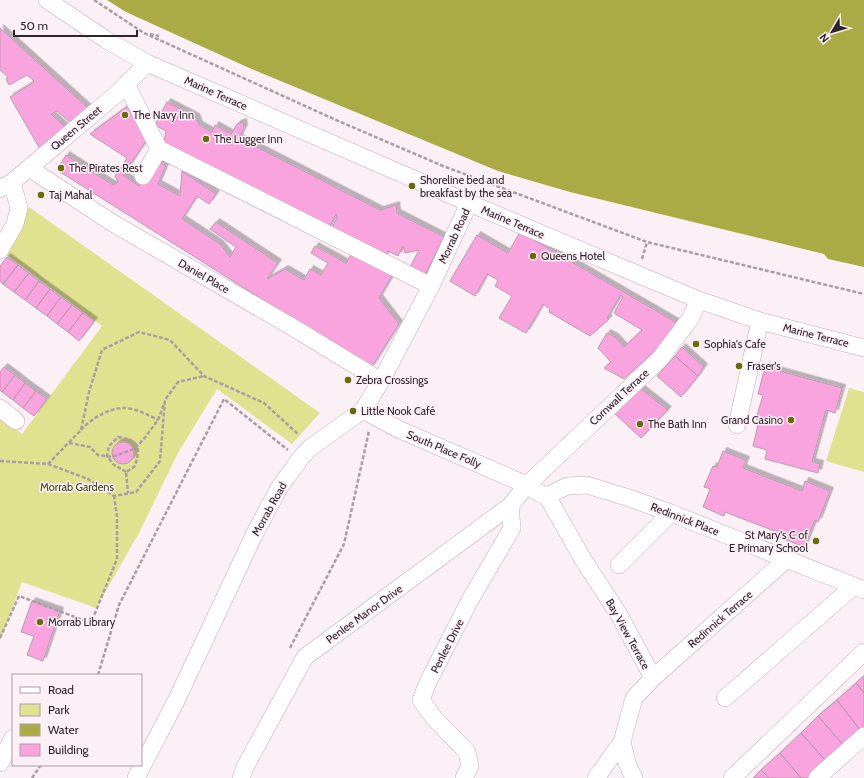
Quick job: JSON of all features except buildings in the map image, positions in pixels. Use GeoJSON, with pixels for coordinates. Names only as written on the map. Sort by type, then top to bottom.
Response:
{"type":"FeatureCollection","features":[{"type":"Feature","properties":{"kind":"street","name":"Marine Terrace"},"geometry":{"type":"LineString","coordinates":[[46,0],[105,39],[147,63],[469,203],[699,300],[760,321],[864,348]]}},
{"type":"Feature","properties":{"kind":"street","name":"Queen Street"},"geometry":{"type":"LineString","coordinates":[[6,186],[121,90],[147,63]]}},
{"type":"Feature","properties":{"kind":"street"},"geometry":{"type":"LineString","coordinates":[[126,84],[159,149],[430,286]]}},
{"type":"Feature","properties":{"kind":"street"},"geometry":{"type":"LineString","coordinates":[[143,176],[159,149]]}},
{"type":"Feature","properties":{"kind":"street","name":"Daniel Place"},"geometry":{"type":"LineString","coordinates":[[29,168],[111,222],[294,328],[381,381]]}},
{"type":"Feature","properties":{"kind":"street"},"geometry":{"type":"LineString","coordinates":[[0,250],[15,224],[19,208],[6,186]]}},
{"type":"Feature","properties":{"kind":"street","name":"Morrab Road"},"geometry":{"type":"LineString","coordinates":[[136,778],[176,701],[278,488],[305,454],[368,412],[381,381],[430,286],[469,203]]}},
{"type":"Feature","properties":{"kind":"street","name":"Cornwall Terrace"},"geometry":{"type":"LineString","coordinates":[[527,485],[659,360],[690,319],[699,300]]}},
{"type":"Feature","properties":{"kind":"street"},"geometry":{"type":"LineString","coordinates":[[737,425],[760,321]]}},
{"type":"Feature","properties":{"kind":"street"},"geometry":{"type":"LineString","coordinates":[[0,408],[16,421]]}},
{"type":"Feature","properties":{"kind":"street","name":"South Place Folly"},"geometry":{"type":"LineString","coordinates":[[368,412],[398,429],[527,485]]}},
{"type":"Feature","properties":{"kind":"street"},"geometry":{"type":"LineString","coordinates":[[527,485],[537,492],[547,496]]}},
{"type":"Feature","properties":{"kind":"street","name":"Penlee Manor Drive"},"geometry":{"type":"LineString","coordinates":[[241,778],[245,767],[305,657],[510,506],[527,485]]}},
{"type":"Feature","properties":{"kind":"street","name":"Redinnick Place"},"geometry":{"type":"LineString","coordinates":[[547,496],[567,486],[587,485],[671,513],[859,588]]}},
{"type":"Feature","properties":{"kind":"street","name":"Bay View Terrace"},"geometry":{"type":"LineString","coordinates":[[547,496],[584,561],[618,613],[653,678],[634,698],[622,742],[627,763],[634,778]]}},
{"type":"Feature","properties":{"kind":"street","name":"Penlee Drive"},"geometry":{"type":"LineString","coordinates":[[464,778],[470,766],[467,752],[434,718],[421,700],[428,682],[470,600],[512,528],[510,506]]}},
{"type":"Feature","properties":{"kind":"street"},"geometry":{"type":"LineString","coordinates":[[620,565],[671,513]]}},
{"type":"Feature","properties":{"kind":"street","name":"Redinnick Terrace"},"geometry":{"type":"LineString","coordinates":[[653,678],[787,559]]}},
{"type":"Feature","properties":{"kind":"street"},"geometry":{"type":"LineString","coordinates":[[725,698],[859,588]]}},
{"type":"Feature","properties":{"kind":"street"},"geometry":{"type":"LineString","coordinates":[[732,778],[864,652]]}},
{"type":"Feature","properties":{"kind":"street"},"geometry":{"type":"LineString","coordinates":[[817,778],[864,736]]}},
{"type":"Feature","properties":{"kind":"street"},"geometry":{"type":"LineString","coordinates":[[0,763],[12,740]]}},
{"type":"Feature","properties":{"kind":"street"},"geometry":{"type":"LineString","coordinates":[[596,778],[622,742]]}},
{"type":"Feature","properties":{"kind":"path"},"geometry":{"type":"LineString","coordinates":[[94,0],[144,33],[296,102],[444,166],[647,242],[864,294]]}},
{"type":"Feature","properties":{"kind":"path"},"geometry":{"type":"LineString","coordinates":[[144,33],[159,36]]}},
{"type":"Feature","properties":{"kind":"path"},"geometry":{"type":"LineString","coordinates":[[281,100],[283,96]]}},
{"type":"Feature","properties":{"kind":"path"},"geometry":{"type":"LineString","coordinates":[[296,102],[299,97]]}},
{"type":"Feature","properties":{"kind":"path"},"geometry":{"type":"LineString","coordinates":[[643,257],[647,242]]}},
{"type":"Feature","properties":{"kind":"path"},"geometry":{"type":"LineString","coordinates":[[81,430],[89,392],[102,350],[139,332],[170,340],[204,376],[264,403],[299,435],[305,454]]}},
{"type":"Feature","properties":{"kind":"path"},"geometry":{"type":"LineString","coordinates":[[68,443],[90,446],[98,455],[112,457],[134,449],[158,420],[165,400],[178,382],[204,376]]}},
{"type":"Feature","properties":{"kind":"path"},"geometry":{"type":"LineString","coordinates":[[98,674],[119,605],[224,399],[305,454]]}},
{"type":"Feature","properties":{"kind":"path"},"geometry":{"type":"LineString","coordinates":[[0,461],[48,464],[88,479],[114,496],[136,492],[160,461],[165,400]]}},
{"type":"Feature","properties":{"kind":"path"},"geometry":{"type":"LineString","coordinates":[[48,464],[89,422],[108,411],[123,408],[143,413],[158,420]]}},
{"type":"Feature","properties":{"kind":"path"},"geometry":{"type":"LineString","coordinates":[[289,648],[344,544],[368,412]]}},
{"type":"Feature","properties":{"kind":"path"},"geometry":{"type":"LineString","coordinates":[[118,437],[130,439],[137,445],[138,455],[135,466],[126,472],[113,464],[107,456],[109,446],[118,437]]}},
{"type":"Feature","properties":{"kind":"path"},"geometry":{"type":"LineString","coordinates":[[126,472],[128,494]]}},
{"type":"Feature","properties":{"kind":"path"},"geometry":{"type":"LineString","coordinates":[[0,638],[19,596],[91,623],[117,559],[117,516],[114,496]]}},
{"type":"Feature","properties":{"kind":"path"},"geometry":{"type":"LineString","coordinates":[[32,778],[40,766]]}},
{"type":"Feature","properties":{"kind":"green space","name":"Morrab Gardens"},"geometry":{"type":"Polygon","coordinates":[[[29,207],[320,413],[292,444],[217,389],[178,453],[139,533],[96,608],[22,582],[0,641],[0,417],[22,434],[102,326],[7,255],[29,207]]]}},
{"type":"Feature","properties":{"kind":"green space"},"geometry":{"type":"Polygon","coordinates":[[[849,388],[864,392],[864,472],[826,461],[849,388]]]}},
{"type":"Feature","properties":{"kind":"water"},"geometry":{"type":"Polygon","coordinates":[[[107,0],[864,0],[864,267],[828,259],[824,254],[570,192],[498,171],[247,67],[126,12],[107,0]]]}},
{"type":"Feature","properties":{"kind":"place","name":"The Navy Inn"},"geometry":{"type":"Point","coordinates":[125,115]}},
{"type":"Feature","properties":{"kind":"place","name":"The Lugger Inn"},"geometry":{"type":"Point","coordinates":[206,139]}},
{"type":"Feature","properties":{"kind":"place","name":"The Pirates Rest"},"geometry":{"type":"Point","coordinates":[61,168]}},
{"type":"Feature","properties":{"kind":"place","name":"Shoreline bed and breakfast by the sea"},"geometry":{"type":"Point","coordinates":[412,186]}},
{"type":"Feature","properties":{"kind":"place","name":"Taj Mahal"},"geometry":{"type":"Point","coordinates":[41,195]}},
{"type":"Feature","properties":{"kind":"place","name":"Queens Hotel"},"geometry":{"type":"Point","coordinates":[533,256]}},
{"type":"Feature","properties":{"kind":"place","name":"Sophia's Cafe"},"geometry":{"type":"Point","coordinates":[696,344]}},
{"type":"Feature","properties":{"kind":"place","name":"Fraser's"},"geometry":{"type":"Point","coordinates":[739,366]}},
{"type":"Feature","properties":{"kind":"place","name":"Zebra Crossings"},"geometry":{"type":"Point","coordinates":[348,380]}},
{"type":"Feature","properties":{"kind":"place","name":"Little Nook Café"},"geometry":{"type":"Point","coordinates":[353,411]}},
{"type":"Feature","properties":{"kind":"place","name":"Grand Casino"},"geometry":{"type":"Point","coordinates":[791,420]}},
{"type":"Feature","properties":{"kind":"place","name":"The Bath Inn"},"geometry":{"type":"Point","coordinates":[640,424]}},
{"type":"Feature","properties":{"kind":"place","name":"St Mary's C of E Primary School"},"geometry":{"type":"Point","coordinates":[816,541]}},
{"type":"Feature","properties":{"kind":"place","name":"Morrab Library"},"geometry":{"type":"Point","coordinates":[40,622]}}]}
